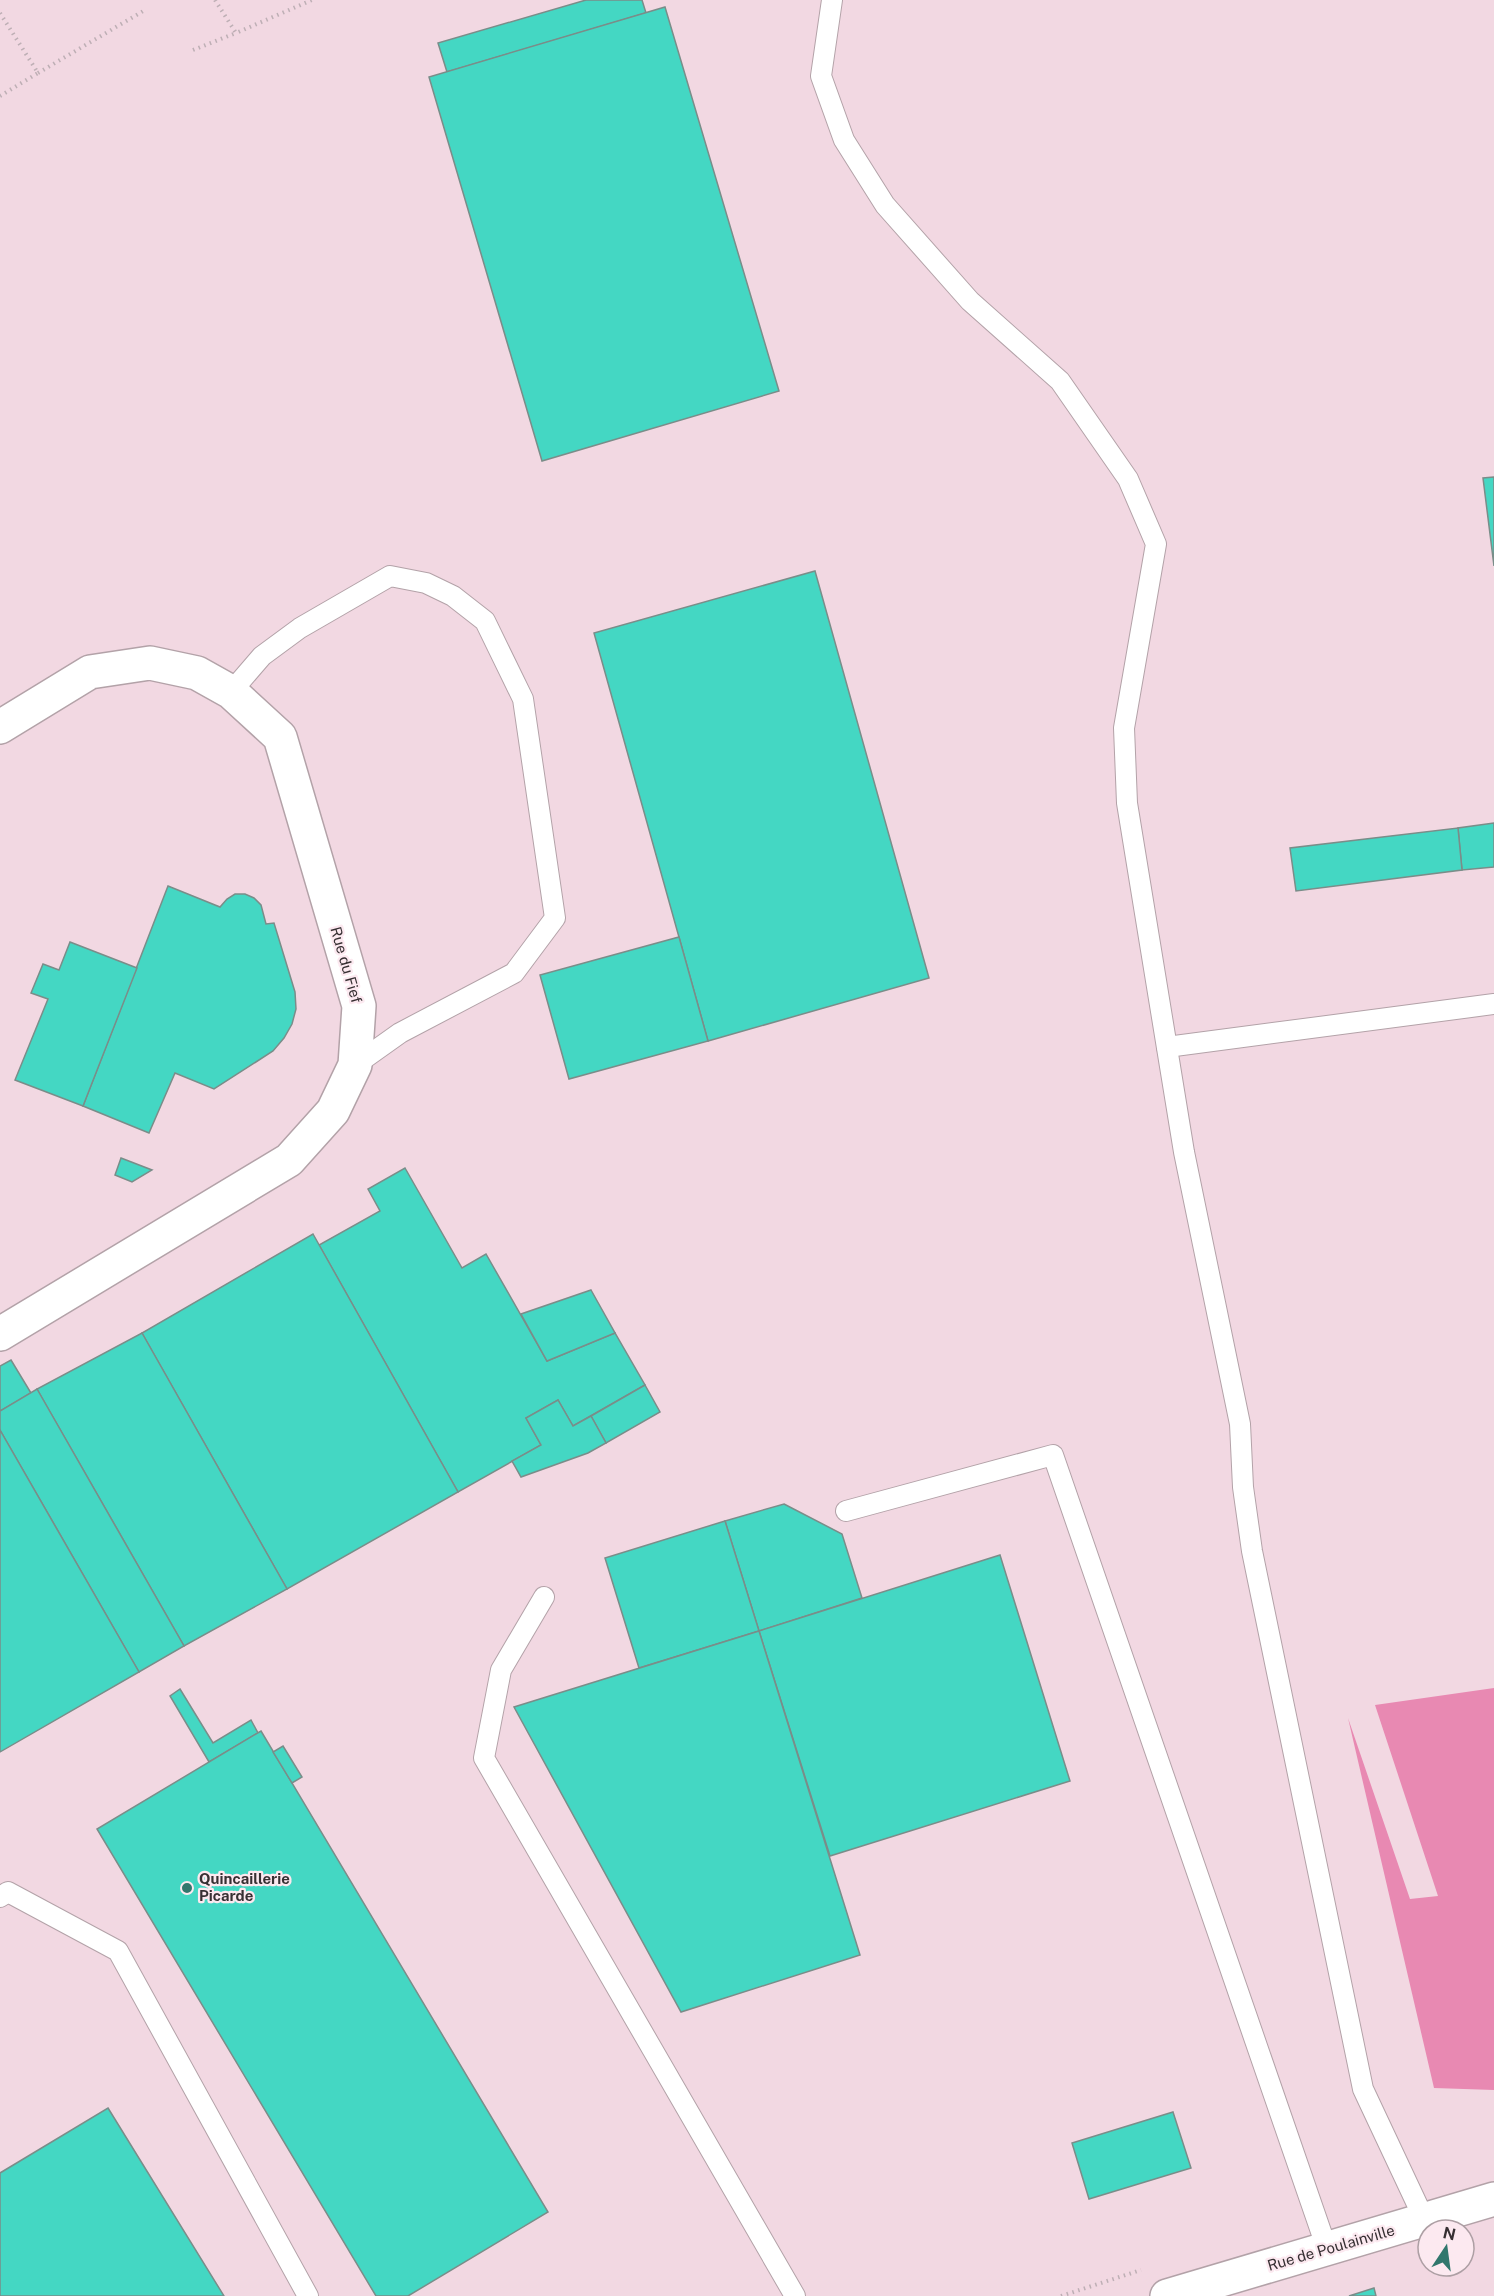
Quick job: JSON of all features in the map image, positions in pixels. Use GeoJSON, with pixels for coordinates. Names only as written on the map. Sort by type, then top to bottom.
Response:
{"type":"FeatureCollection","features":[{"type":"Feature","properties":{"kind":"street","name":"Rue du Fief"},"geometry":{"type":"LineString","coordinates":[[0,727],[90,672],[150,663],[197,673],[231,692],[280,737],[359,1006],[355,1065],[333,1111],[289,1160],[0,1334]]}},
{"type":"Feature","properties":{"kind":"street","name":"Rue de Poulainville"},"geometry":{"type":"LineString","coordinates":[[1434,2218],[1494,2199]]}},
{"type":"Feature","properties":{"kind":"street","name":"Rue de Poulainville"},"geometry":{"type":"LineString","coordinates":[[1167,2296],[1416,2224]]}},
{"type":"Feature","properties":{"kind":"lane"},"geometry":{"type":"LineString","coordinates":[[832,0],[821,76],[844,140],[885,205],[962,292],[1060,381],[1128,479],[1156,544],[1124,728],[1127,803],[1184,1152],[1240,1424],[1243,1487],[1252,1551],[1363,2089],[1424,2218]]}},
{"type":"Feature","properties":{"kind":"lane"},"geometry":{"type":"LineString","coordinates":[[231,692],[262,656],[300,628],[390,576],[426,583],[453,596],[485,621],[523,699],[555,918],[514,973],[400,1033],[355,1065]]}},
{"type":"Feature","properties":{"kind":"lane"},"geometry":{"type":"LineString","coordinates":[[1167,1047],[1494,1004]]}},
{"type":"Feature","properties":{"kind":"lane"},"geometry":{"type":"LineString","coordinates":[[846,1511],[1053,1455],[1327,2249]]}},
{"type":"Feature","properties":{"kind":"lane"},"geometry":{"type":"LineString","coordinates":[[544,1597],[501,1670],[484,1758],[795,2296]]}},
{"type":"Feature","properties":{"kind":"lane"},"geometry":{"type":"LineString","coordinates":[[0,1897],[8,1892],[118,1951],[308,2296]]}},
{"type":"Feature","properties":{"kind":"path"},"geometry":{"type":"LineString","coordinates":[[215,0],[236,33]]}},
{"type":"Feature","properties":{"kind":"path"},"geometry":{"type":"LineString","coordinates":[[193,50],[312,0]]}},
{"type":"Feature","properties":{"kind":"path"},"geometry":{"type":"LineString","coordinates":[[0,96],[145,10]]}},
{"type":"Feature","properties":{"kind":"path"},"geometry":{"type":"LineString","coordinates":[[0,13],[38,73]]}},
{"type":"Feature","properties":{"kind":"shaded area"},"geometry":{"type":"Polygon","coordinates":[[[0,0],[1494,0],[1494,2296],[0,2296],[0,0]]]}},
{"type":"Feature","properties":{"kind":"shaded area"},"geometry":{"type":"Polygon","coordinates":[[[1494,1688],[1494,2090],[1434,2088],[1348,1718],[1410,1899],[1438,1896],[1375,1705],[1494,1688]]]}},
{"type":"Feature","properties":{"kind":"building"},"geometry":{"type":"Polygon","coordinates":[[[586,0],[642,0],[646,13],[447,72],[438,43],[586,0]]]}},
{"type":"Feature","properties":{"kind":"building"},"geometry":{"type":"Polygon","coordinates":[[[665,7],[779,391],[542,461],[429,77],[665,7]]]}},
{"type":"Feature","properties":{"kind":"building"},"geometry":{"type":"Polygon","coordinates":[[[1494,477],[1494,566],[1483,478],[1494,477]]]}},
{"type":"Feature","properties":{"kind":"building"},"geometry":{"type":"Polygon","coordinates":[[[815,571],[929,978],[708,1041],[594,633],[815,571]]]}},
{"type":"Feature","properties":{"kind":"building"},"geometry":{"type":"Polygon","coordinates":[[[1494,823],[1494,867],[1462,870],[1458,828],[1494,823]]]}},
{"type":"Feature","properties":{"kind":"building"},"geometry":{"type":"Polygon","coordinates":[[[1458,828],[1462,870],[1296,891],[1290,848],[1458,828]]]}},
{"type":"Feature","properties":{"kind":"building"},"geometry":{"type":"Polygon","coordinates":[[[168,886],[220,907],[235,894],[245,894],[254,898],[261,905],[266,924],[274,923],[295,992],[296,1009],[292,1024],[273,1051],[214,1089],[175,1073],[149,1133],[83,1106],[168,886]]]}},
{"type":"Feature","properties":{"kind":"building"},"geometry":{"type":"Polygon","coordinates":[[[679,937],[708,1041],[569,1079],[540,975],[679,937]]]}},
{"type":"Feature","properties":{"kind":"building"},"geometry":{"type":"Polygon","coordinates":[[[70,942],[137,968],[83,1106],[15,1080],[48,999],[31,993],[43,964],[59,970],[70,942]]]}},
{"type":"Feature","properties":{"kind":"building"},"geometry":{"type":"Polygon","coordinates":[[[121,1158],[152,1170],[132,1182],[115,1175],[121,1158]]]}},
{"type":"Feature","properties":{"kind":"building"},"geometry":{"type":"Polygon","coordinates":[[[405,1168],[462,1268],[486,1254],[547,1361],[615,1333],[645,1385],[573,1426],[558,1400],[526,1418],[541,1445],[458,1492],[319,1245],[380,1211],[368,1189],[405,1168]]]}},
{"type":"Feature","properties":{"kind":"building"},"geometry":{"type":"Polygon","coordinates":[[[313,1234],[458,1492],[287,1589],[142,1333],[313,1234]]]}},
{"type":"Feature","properties":{"kind":"building"},"geometry":{"type":"Polygon","coordinates":[[[591,1290],[615,1333],[547,1361],[521,1314],[591,1290]]]}},
{"type":"Feature","properties":{"kind":"building"},"geometry":{"type":"Polygon","coordinates":[[[142,1333],[287,1589],[184,1646],[37,1389],[142,1333]]]}},
{"type":"Feature","properties":{"kind":"building"},"geometry":{"type":"Polygon","coordinates":[[[11,1360],[31,1393],[0,1411],[0,1366],[11,1360]]]}},
{"type":"Feature","properties":{"kind":"building"},"geometry":{"type":"Polygon","coordinates":[[[645,1385],[660,1412],[606,1443],[591,1416],[645,1385]]]}},
{"type":"Feature","properties":{"kind":"building"},"geometry":{"type":"Polygon","coordinates":[[[37,1389],[184,1646],[139,1672],[0,1430],[0,1411],[37,1389]]]}},
{"type":"Feature","properties":{"kind":"building"},"geometry":{"type":"Polygon","coordinates":[[[558,1400],[573,1426],[591,1416],[606,1443],[588,1453],[521,1477],[512,1461],[541,1445],[526,1418],[558,1400]]]}},
{"type":"Feature","properties":{"kind":"building"},"geometry":{"type":"Polygon","coordinates":[[[0,1430],[139,1672],[0,1752],[0,1430]]]}},
{"type":"Feature","properties":{"kind":"building"},"geometry":{"type":"Polygon","coordinates":[[[784,1504],[842,1534],[862,1598],[759,1631],[725,1521],[784,1504]]]}},
{"type":"Feature","properties":{"kind":"building"},"geometry":{"type":"Polygon","coordinates":[[[725,1521],[759,1631],[639,1668],[605,1558],[725,1521]]]}},
{"type":"Feature","properties":{"kind":"building"},"geometry":{"type":"Polygon","coordinates":[[[1000,1555],[1070,1781],[830,1856],[759,1631],[1000,1555]]]}},
{"type":"Feature","properties":{"kind":"building"},"geometry":{"type":"Polygon","coordinates":[[[759,1631],[860,1955],[681,2012],[514,1707],[759,1631]]]}},
{"type":"Feature","properties":{"kind":"building"},"geometry":{"type":"Polygon","coordinates":[[[180,1689],[213,1743],[251,1720],[258,1733],[209,1762],[170,1696],[180,1689]]]}},
{"type":"Feature","properties":{"kind":"building"},"geometry":{"type":"Polygon","coordinates":[[[261,1731],[548,2212],[408,2296],[376,2296],[97,1829],[261,1731]]]}},
{"type":"Feature","properties":{"kind":"building"},"geometry":{"type":"Polygon","coordinates":[[[283,1746],[302,1777],[292,1783],[273,1752],[283,1746]]]}},
{"type":"Feature","properties":{"kind":"building"},"geometry":{"type":"Polygon","coordinates":[[[108,2108],[224,2296],[0,2296],[0,2173],[108,2108]]]}},
{"type":"Feature","properties":{"kind":"building"},"geometry":{"type":"Polygon","coordinates":[[[1173,2112],[1191,2168],[1089,2199],[1072,2143],[1173,2112]]]}},
{"type":"Feature","properties":{"kind":"building"},"geometry":{"type":"Polygon","coordinates":[[[1374,2288],[1376,2296],[1349,2296],[1374,2288]]]}},
{"type":"Feature","properties":{"kind":"place","name":"Quincaillerie Picarde"},"geometry":{"type":"Point","coordinates":[187,1888]}}]}
